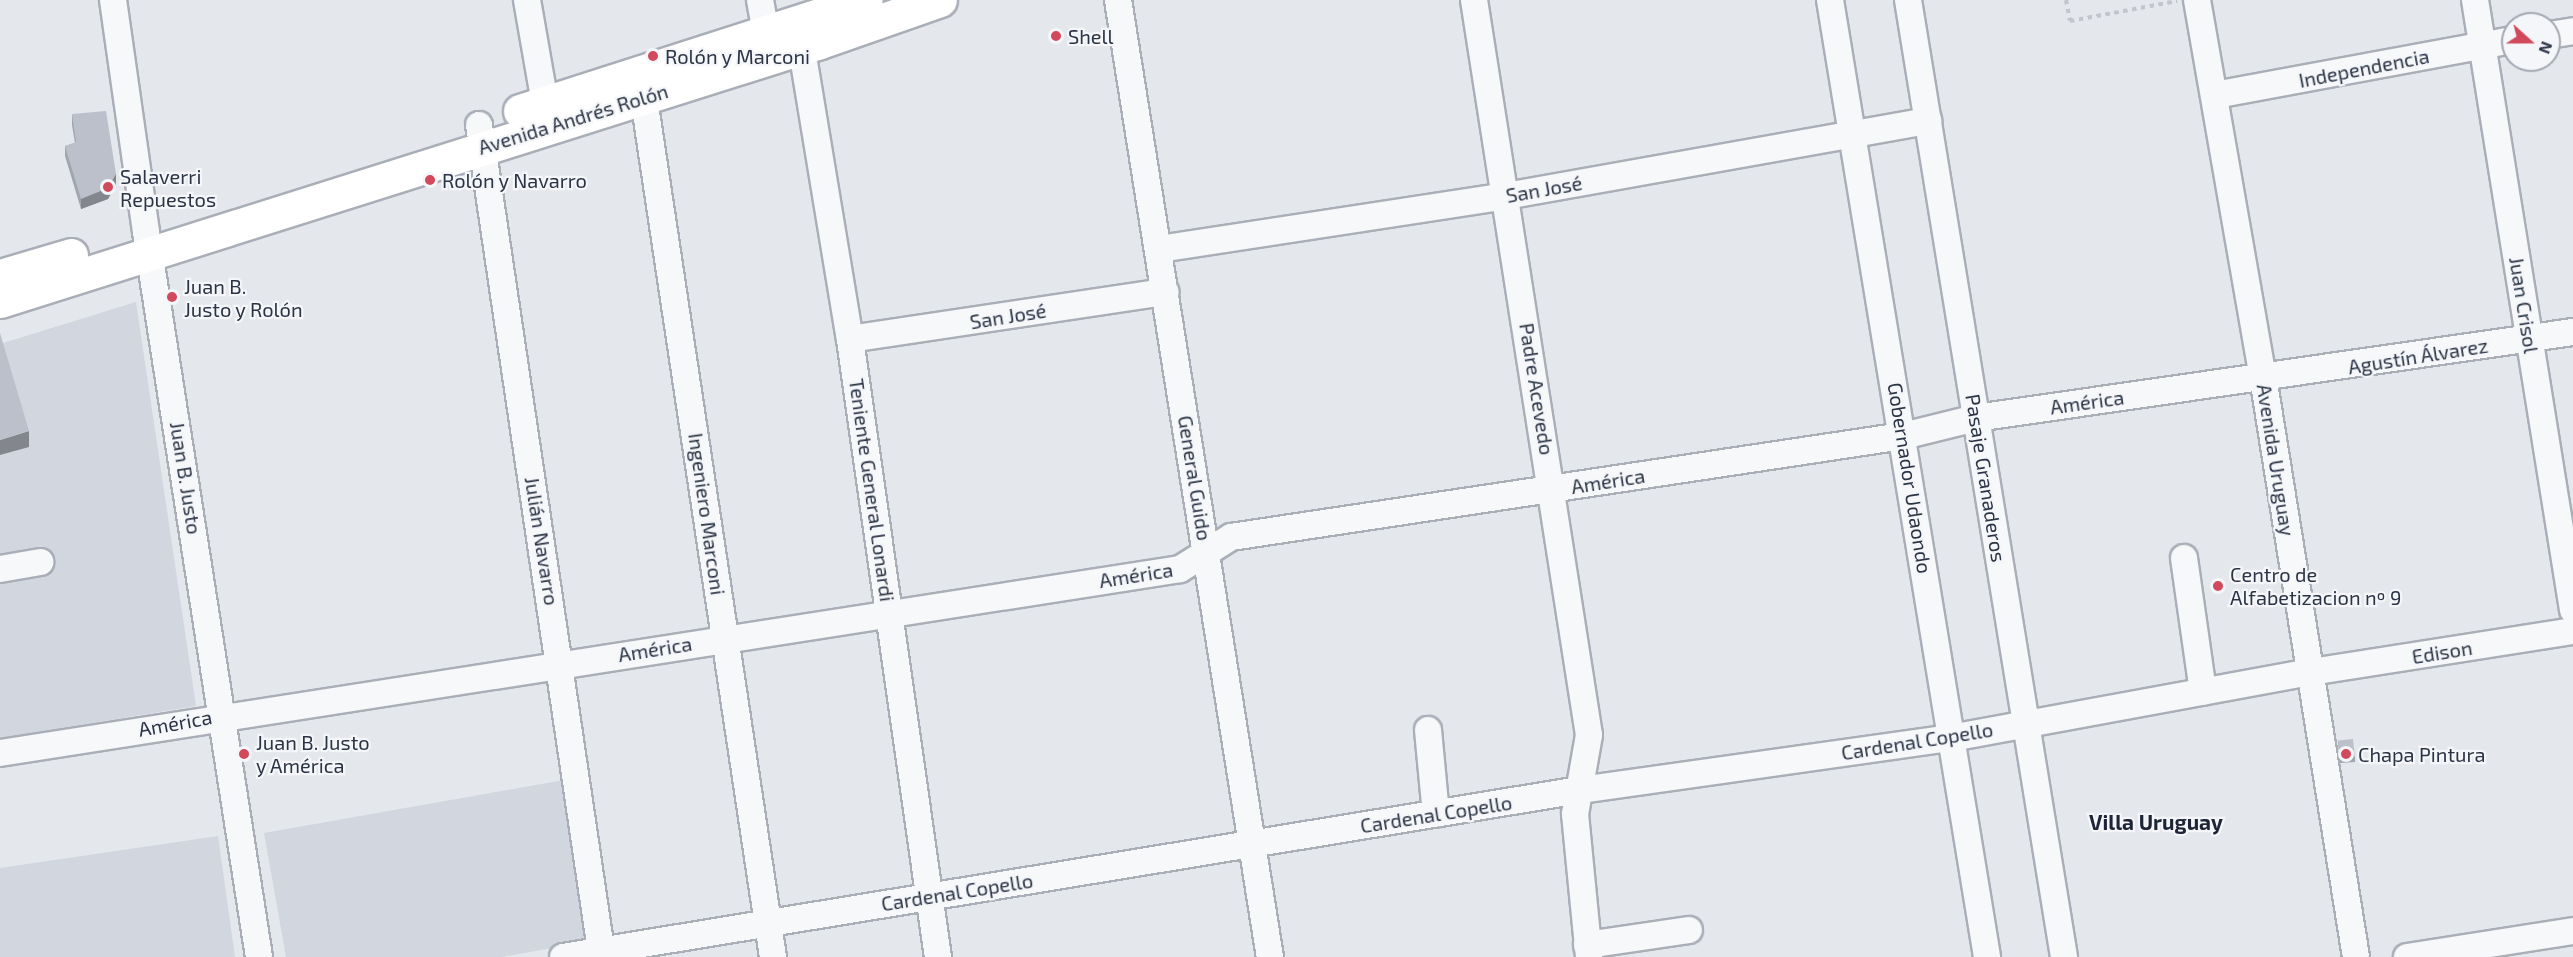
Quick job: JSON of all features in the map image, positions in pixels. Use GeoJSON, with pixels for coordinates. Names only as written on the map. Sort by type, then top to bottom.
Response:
{"type":"FeatureCollection","features":[{"type":"Feature","properties":{"kind":"main road","name":"Avenida Andrés Rolón"},"geometry":{"type":"LineString","coordinates":[[800,36],[866,0]]}},
{"type":"Feature","properties":{"kind":"main road","name":"Avenida Andrés Rolón"},"geometry":{"type":"LineString","coordinates":[[0,301],[147,242],[769,45],[940,0]]}},
{"type":"Feature","properties":{"kind":"main road","name":"Avenida Andrés Rolón"},"geometry":{"type":"LineString","coordinates":[[481,136],[545,103],[642,84]]}},
{"type":"Feature","properties":{"kind":"main road","name":"Avenida Andrés Rolón"},"geometry":{"type":"LineString","coordinates":[[0,276],[147,242]]}},
{"type":"Feature","properties":{"kind":"street","name":"Juan B. Justo"},"geometry":{"type":"LineString","coordinates":[[113,0],[147,242],[224,715],[259,957]]}},
{"type":"Feature","properties":{"kind":"street"},"geometry":{"type":"LineString","coordinates":[[527,0],[545,103]]}},
{"type":"Feature","properties":{"kind":"street"},"geometry":{"type":"LineString","coordinates":[[760,0],[769,45]]}},
{"type":"Feature","properties":{"kind":"street","name":"General Guido"},"geometry":{"type":"LineString","coordinates":[[1118,0],[1160,249],[1270,957]]}},
{"type":"Feature","properties":{"kind":"street","name":"Padre Acevedo"},"geometry":{"type":"LineString","coordinates":[[1474,0],[1590,735],[1580,790],[1576,842],[1588,951]]}},
{"type":"Feature","properties":{"kind":"street","name":"Gobernador Udaondo"},"geometry":{"type":"LineString","coordinates":[[1830,0],[1988,957]]}},
{"type":"Feature","properties":{"kind":"street","name":"Pasaje Granaderos"},"geometry":{"type":"LineString","coordinates":[[1908,0],[2064,957]]}},
{"type":"Feature","properties":{"kind":"street","name":"Avenida Uruguay"},"geometry":{"type":"LineString","coordinates":[[2197,0],[2263,377],[2356,957]]}},
{"type":"Feature","properties":{"kind":"street","name":"Juan Crisol"},"geometry":{"type":"LineString","coordinates":[[2475,0],[2573,610]]}},
{"type":"Feature","properties":{"kind":"street","name":"Teniente General Lonardi"},"geometry":{"type":"LineString","coordinates":[[800,36],[850,339],[938,957]]}},
{"type":"Feature","properties":{"kind":"street","name":"Independencia"},"geometry":{"type":"LineString","coordinates":[[2215,95],[2501,42]]}},
{"type":"Feature","properties":{"kind":"street","name":"Ingeniero Marconi"},"geometry":{"type":"LineString","coordinates":[[642,84],[773,957]]}},
{"type":"Feature","properties":{"kind":"street","name":"San José"},"geometry":{"type":"LineString","coordinates":[[1160,249],[1506,196],[1928,121]]}},
{"type":"Feature","properties":{"kind":"street","name":"Julián Navarro"},"geometry":{"type":"LineString","coordinates":[[481,136],[602,954]]}},
{"type":"Feature","properties":{"kind":"street","name":"San José"},"geometry":{"type":"LineString","coordinates":[[850,339],[1166,292]]}},
{"type":"Feature","properties":{"kind":"street","name":"Agustín Álvarez"},"geometry":{"type":"LineString","coordinates":[[2263,377],[2573,332]]}},
{"type":"Feature","properties":{"kind":"street","name":"América"},"geometry":{"type":"LineString","coordinates":[[0,753],[224,715],[1180,569],[1231,537],[1903,436],[1976,418],[2263,377]]}},
{"type":"Feature","properties":{"kind":"street"},"geometry":{"type":"LineString","coordinates":[[2184,558],[2203,692]]}},
{"type":"Feature","properties":{"kind":"street"},"geometry":{"type":"LineString","coordinates":[[0,570],[40,562]]}},
{"type":"Feature","properties":{"kind":"street","name":"Edison"},"geometry":{"type":"LineString","coordinates":[[2311,672],[2573,631]]}},
{"type":"Feature","properties":{"kind":"street","name":"Cardenal Copello"},"geometry":{"type":"LineString","coordinates":[[562,957],[602,954],[768,923],[1580,790],[1951,738],[2311,672]]}},
{"type":"Feature","properties":{"kind":"street"},"geometry":{"type":"LineString","coordinates":[[1428,730],[1436,814]]}},
{"type":"Feature","properties":{"kind":"street"},"geometry":{"type":"LineString","coordinates":[[1588,951],[1689,930]]}},
{"type":"Feature","properties":{"kind":"street"},"geometry":{"type":"LineString","coordinates":[[2407,957],[2573,931]]}},
{"type":"Feature","properties":{"kind":"path"},"geometry":{"type":"LineString","coordinates":[[2066,0],[2070,21],[2183,0]]}},
{"type":"Feature","properties":{"kind":"shaded area"},"geometry":{"type":"Polygon","coordinates":[[[136,302],[196,706],[0,738],[0,344],[136,302]]]}},
{"type":"Feature","properties":{"kind":"shaded area"},"geometry":{"type":"Polygon","coordinates":[[[564,780],[591,941],[502,957],[286,957],[264,833],[564,780]]]}},
{"type":"Feature","properties":{"kind":"shaded area"},"geometry":{"type":"Polygon","coordinates":[[[218,836],[235,957],[0,957],[0,868],[218,836]]]}},
{"type":"Feature","properties":{"kind":"building"},"geometry":{"type":"Polygon","coordinates":[[[106,111],[116,174],[108,188],[81,199],[65,146],[76,142],[72,114],[106,111]]]}},
{"type":"Feature","properties":{"kind":"building"},"geometry":{"type":"Polygon","coordinates":[[[0,333],[29,431],[0,440],[0,333]]]}},
{"type":"Feature","properties":{"kind":"building","name":"Chapa Pintura"},"geometry":{"type":"Polygon","coordinates":[[[2353,739],[2355,757],[2340,758],[2338,741],[2353,739]]]}},
{"type":"Feature","properties":{"kind":"place","name":"Shell"},"geometry":{"type":"Point","coordinates":[1056,36]}},
{"type":"Feature","properties":{"kind":"place","name":"Rolón y Marconi"},"geometry":{"type":"Point","coordinates":[653,56]}},
{"type":"Feature","properties":{"kind":"place","name":"Rolón y Navarro"},"geometry":{"type":"Point","coordinates":[430,180]}},
{"type":"Feature","properties":{"kind":"place","name":"Salaverri Repuestos"},"geometry":{"type":"Point","coordinates":[108,187]}},
{"type":"Feature","properties":{"kind":"place","name":"Juan B. Justo y Rolón"},"geometry":{"type":"Point","coordinates":[172,297]}},
{"type":"Feature","properties":{"kind":"place","name":"Centro de Alfabetizacion nº 9"},"geometry":{"type":"Point","coordinates":[2218,586]}},
{"type":"Feature","properties":{"kind":"place","name":"Juan B. Justo y América"},"geometry":{"type":"Point","coordinates":[244,754]}},
{"type":"Feature","properties":{"kind":"place","name":"Chapa Pintura"},"geometry":{"type":"Point","coordinates":[2346,754]}},
{"type":"Feature","properties":{"kind":"district","name":"Villa Uruguay"},"geometry":{"type":"Point","coordinates":[2156,822]}}]}
